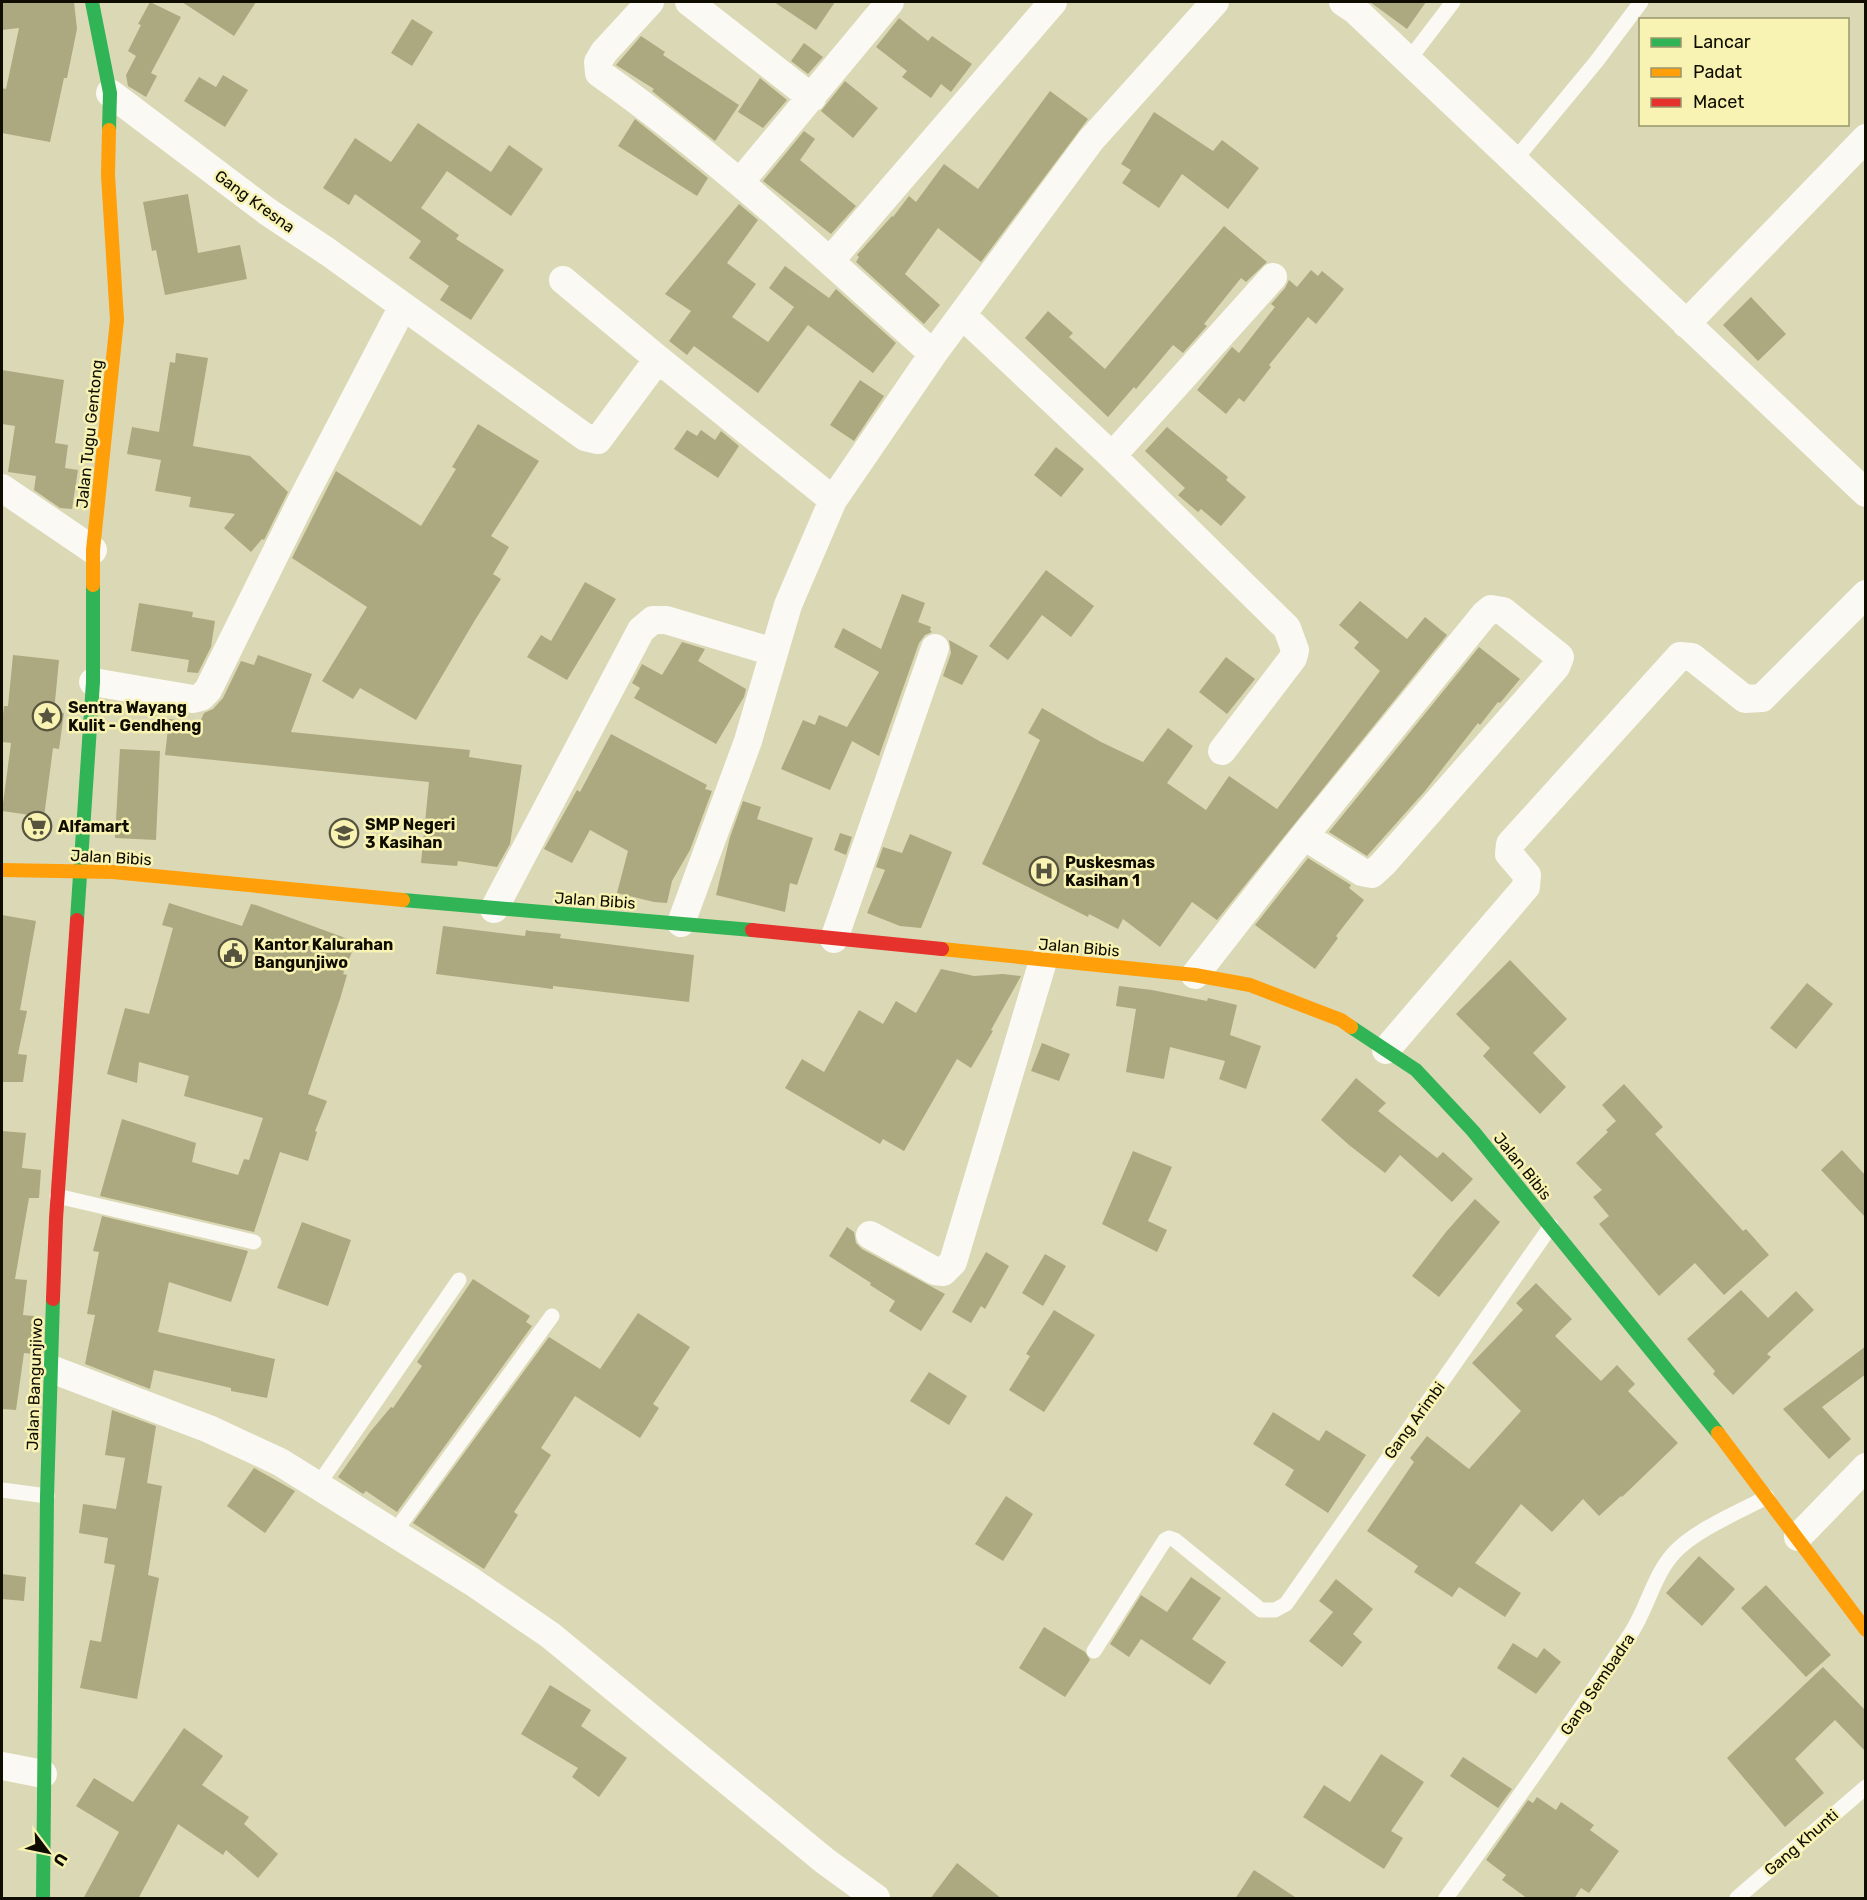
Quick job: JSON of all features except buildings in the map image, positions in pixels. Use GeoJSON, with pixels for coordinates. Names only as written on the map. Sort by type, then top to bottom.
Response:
{"type":"FeatureCollection","features":[{"type":"Feature","properties":{"kind":"main road","name":"Jalan Tugu Gentong"},"geometry":{"type":"LineString","coordinates":[[79,871],[93,682],[93,550],[117,320],[108,175],[110,93],[92,2]]}},
{"type":"Feature","properties":{"kind":"main road","name":"Jalan Bibis"},"geometry":{"type":"LineString","coordinates":[[2,870],[113,872],[494,909],[681,923],[1195,975],[1250,985],[1341,1020],[1416,1070],[1473,1131],[1705,1416],[1866,1630]]}},
{"type":"Feature","properties":{"kind":"main road","name":"Jalan Bangunjiwo"},"geometry":{"type":"LineString","coordinates":[[43,1899],[47,1496],[57,1196],[79,871]]}},
{"type":"Feature","properties":{"kind":"street"},"geometry":{"type":"LineString","coordinates":[[650,2],[604,52],[598,62],[599,73],[741,181],[933,354]]}},
{"type":"Feature","properties":{"kind":"street"},"geometry":{"type":"LineString","coordinates":[[689,2],[812,98]]}},
{"type":"Feature","properties":{"kind":"street"},"geometry":{"type":"LineString","coordinates":[[830,261],[1053,2]]}},
{"type":"Feature","properties":{"kind":"street"},"geometry":{"type":"LineString","coordinates":[[681,923],[748,741],[788,605],[833,500],[933,354],[1091,140],[1215,2]]}},
{"type":"Feature","properties":{"kind":"street"},"geometry":{"type":"LineString","coordinates":[[1353,4],[1408,61],[1866,494]]}},
{"type":"Feature","properties":{"kind":"street"},"geometry":{"type":"LineString","coordinates":[[741,181],[812,98],[880,5]]}},
{"type":"Feature","properties":{"kind":"street","name":"Gang Kresna"},"geometry":{"type":"LineString","coordinates":[[110,93],[268,212],[328,252],[591,440],[598,440],[658,359]]}},
{"type":"Feature","properties":{"kind":"street"},"geometry":{"type":"LineString","coordinates":[[1686,324],[1866,138]]}},
{"type":"Feature","properties":{"kind":"street"},"geometry":{"type":"LineString","coordinates":[[1112,456],[1274,277]]}},
{"type":"Feature","properties":{"kind":"street"},"geometry":{"type":"LineString","coordinates":[[563,280],[833,500]]}},
{"type":"Feature","properties":{"kind":"street"},"geometry":{"type":"LineString","coordinates":[[93,682],[193,699],[201,697],[208,690],[403,306]]}},
{"type":"Feature","properties":{"kind":"street"},"geometry":{"type":"LineString","coordinates":[[962,315],[1112,456],[1287,628],[1293,640],[1293,658],[1222,751]]}},
{"type":"Feature","properties":{"kind":"street"},"geometry":{"type":"LineString","coordinates":[[2,488],[93,550]]}},
{"type":"Feature","properties":{"kind":"street"},"geometry":{"type":"LineString","coordinates":[[1386,1050],[1526,887],[1527,875],[1509,854],[1510,843],[1680,656],[1692,657],[1745,699],[1762,698],[1866,594]]}},
{"type":"Feature","properties":{"kind":"street"},"geometry":{"type":"LineString","coordinates":[[1195,975],[1304,836],[1484,615],[1491,609],[1503,610],[1560,657],[1556,667],[1372,874],[1362,872],[1304,836]]}},
{"type":"Feature","properties":{"kind":"street"},"geometry":{"type":"LineString","coordinates":[[494,909],[641,630],[653,620],[666,620],[774,652]]}},
{"type":"Feature","properties":{"kind":"street"},"geometry":{"type":"LineString","coordinates":[[834,939],[935,648]]}},
{"type":"Feature","properties":{"kind":"street"},"geometry":{"type":"LineString","coordinates":[[870,1235],[935,1271],[943,1272],[953,1262],[1044,961]]}},
{"type":"Feature","properties":{"kind":"street"},"geometry":{"type":"LineString","coordinates":[[51,1369],[245,1444],[280,1462],[510,1606],[550,1635],[825,1861],[876,1899]]}},
{"type":"Feature","properties":{"kind":"street"},"geometry":{"type":"LineString","coordinates":[[1798,1537],[1866,1467]]}},
{"type":"Feature","properties":{"kind":"street"},"geometry":{"type":"LineString","coordinates":[[2,1766],[43,1774]]}},
{"type":"Feature","properties":{"kind":"lane"},"geometry":{"type":"LineString","coordinates":[[1408,61],[1454,2]]}},
{"type":"Feature","properties":{"kind":"lane"},"geometry":{"type":"LineString","coordinates":[[1514,161],[1596,62],[1641,2]]}},
{"type":"Feature","properties":{"kind":"lane"},"geometry":{"type":"LineString","coordinates":[[57,1196],[254,1242]]}},
{"type":"Feature","properties":{"kind":"lane","name":"Gang Arimbi"},"geometry":{"type":"LineString","coordinates":[[1094,1651],[1165,1540],[1169,1538],[1175,1540],[1261,1610],[1275,1610],[1286,1604],[1551,1226]]}},
{"type":"Feature","properties":{"kind":"lane"},"geometry":{"type":"LineString","coordinates":[[318,1485],[459,1280]]}},
{"type":"Feature","properties":{"kind":"lane"},"geometry":{"type":"LineString","coordinates":[[394,1533],[552,1316]]}},
{"type":"Feature","properties":{"kind":"lane"},"geometry":{"type":"LineString","coordinates":[[2,1490],[47,1496]]}},
{"type":"Feature","properties":{"kind":"lane","name":"Gang Sembadra"},"geometry":{"type":"LineString","coordinates":[[1446,1899],[1538,1772],[1632,1633],[1660,1570],[1674,1552],[1690,1538],[1767,1497]]}},
{"type":"Feature","properties":{"kind":"lane","name":"Gang Khunti"},"geometry":{"type":"LineString","coordinates":[[1737,1899],[1866,1787]]}},
{"type":"Feature","properties":{"kind":"traffic: fast"},"geometry":{"type":"LineString","coordinates":[[92,2],[110,93],[109,130]]}},
{"type":"Feature","properties":{"kind":"traffic: fast"},"geometry":{"type":"LineString","coordinates":[[77,920],[93,682],[93,585]]}},
{"type":"Feature","properties":{"kind":"traffic: fast"},"geometry":{"type":"LineString","coordinates":[[403,900],[752,930]]}},
{"type":"Feature","properties":{"kind":"traffic: fast"},"geometry":{"type":"LineString","coordinates":[[1351,1027],[1416,1070],[1473,1131],[1718,1433]]}},
{"type":"Feature","properties":{"kind":"traffic: fast"},"geometry":{"type":"LineString","coordinates":[[43,1898],[47,1496],[53,1299]]}},
{"type":"Feature","properties":{"kind":"traffic: slow"},"geometry":{"type":"LineString","coordinates":[[93,585],[93,550],[117,320],[108,175],[109,130]]}},
{"type":"Feature","properties":{"kind":"traffic: slow"},"geometry":{"type":"LineString","coordinates":[[2,870],[113,872],[403,900]]}},
{"type":"Feature","properties":{"kind":"traffic: slow"},"geometry":{"type":"LineString","coordinates":[[942,949],[1195,975],[1250,985],[1341,1020],[1351,1027]]}},
{"type":"Feature","properties":{"kind":"traffic: slow"},"geometry":{"type":"LineString","coordinates":[[1718,1433],[1866,1630]]}},
{"type":"Feature","properties":{"kind":"traffic: jam"},"geometry":{"type":"LineString","coordinates":[[53,1299],[56,1219],[77,920]]}},
{"type":"Feature","properties":{"kind":"traffic: jam"},"geometry":{"type":"LineString","coordinates":[[752,930],[942,949]]}},
{"type":"Feature","properties":{"kind":"place","name":"Sentra Wayang Kulit - Gendheng"},"geometry":{"type":"Point","coordinates":[47,716]}},
{"type":"Feature","properties":{"kind":"place","name":"Alfamart"},"geometry":{"type":"Point","coordinates":[37,826]}},
{"type":"Feature","properties":{"kind":"place","name":"SMP Negeri 3 Kasihan"},"geometry":{"type":"Point","coordinates":[344,833]}},
{"type":"Feature","properties":{"kind":"place","name":"Puskesmas Kasihan 1"},"geometry":{"type":"Point","coordinates":[1044,871]}},
{"type":"Feature","properties":{"kind":"place","name":"Kantor Kalurahan Bangunjiwo"},"geometry":{"type":"Point","coordinates":[233,953]}}]}
